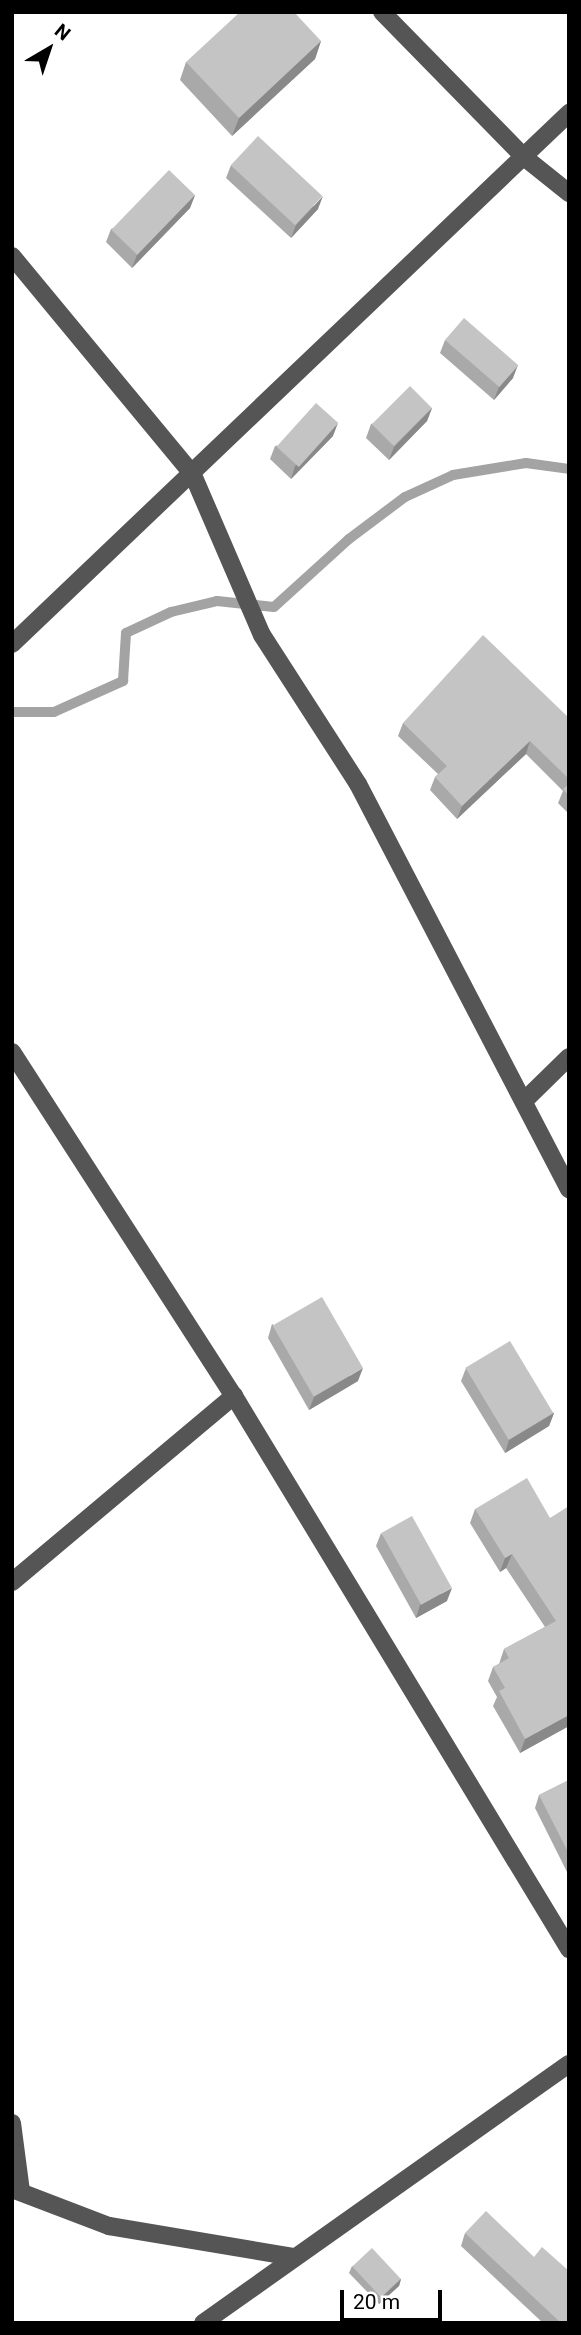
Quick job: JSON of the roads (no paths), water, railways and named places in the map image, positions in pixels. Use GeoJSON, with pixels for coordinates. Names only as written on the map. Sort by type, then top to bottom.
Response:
{"type":"FeatureCollection","features":[{"type":"Feature","properties":{"kind":"street"},"geometry":{"type":"LineString","coordinates":[[382,12],[524,158],[569,193]]}},
{"type":"Feature","properties":{"kind":"street"},"geometry":{"type":"LineString","coordinates":[[12,644],[193,475],[569,113]]}},
{"type":"Feature","properties":{"kind":"street"},"geometry":{"type":"LineString","coordinates":[[12,256],[193,475],[262,635],[358,784],[569,1189]]}},
{"type":"Feature","properties":{"kind":"street"},"geometry":{"type":"LineString","coordinates":[[12,1052],[234,1396],[569,1949]]}},
{"type":"Feature","properties":{"kind":"street"},"geometry":{"type":"LineString","coordinates":[[524,1101],[569,1058]]}},
{"type":"Feature","properties":{"kind":"street"},"geometry":{"type":"LineString","coordinates":[[12,1582],[234,1396]]}},
{"type":"Feature","properties":{"kind":"street"},"geometry":{"type":"LineString","coordinates":[[204,2323],[569,2064]]}},
{"type":"Feature","properties":{"kind":"street"},"geometry":{"type":"LineString","coordinates":[[12,2123],[16,2190],[109,2226],[294,2257]]}},
{"type":"Feature","properties":{"kind":"waterway"},"geometry":{"type":"LineString","coordinates":[[12,712],[54,712],[123,681],[126,633],[171,612],[217,601],[274,607],[349,539],[405,497],[453,475],[526,463],[569,469]]}}]}
